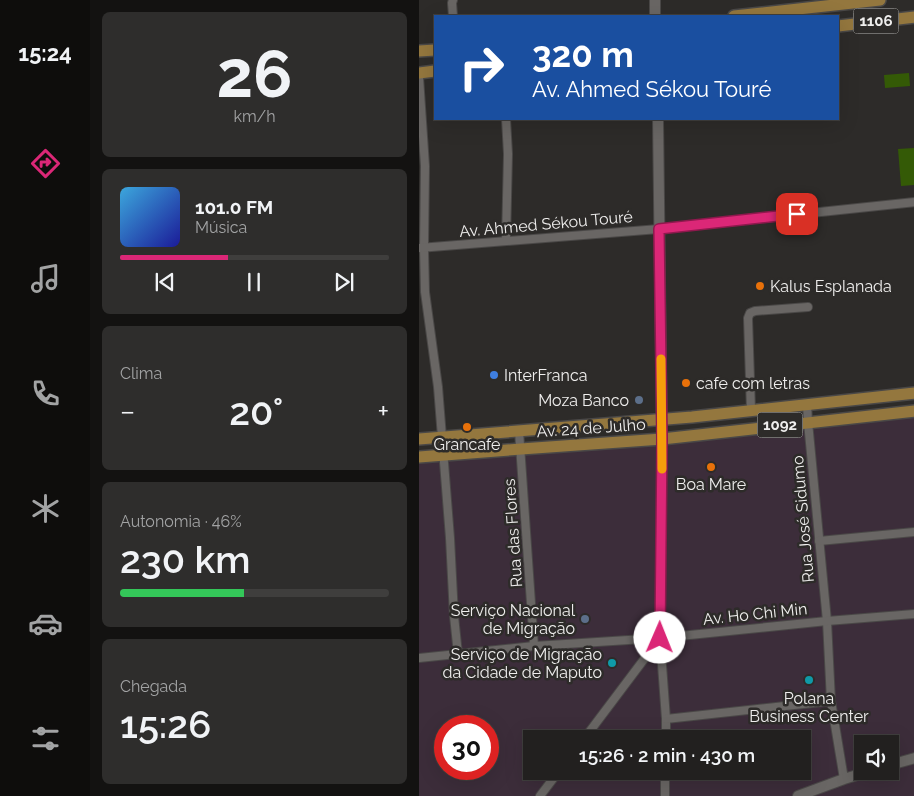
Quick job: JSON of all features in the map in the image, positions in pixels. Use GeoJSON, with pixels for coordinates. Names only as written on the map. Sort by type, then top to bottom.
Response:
{"type":"FeatureCollection","features":[{"type":"Feature","properties":{"kind":"main road"},"geometry":{"type":"LineString","coordinates":[[743,15],[879,0]]}},
{"type":"Feature","properties":{"kind":"main road","name":"1106"},"geometry":{"type":"LineString","coordinates":[[839,26],[914,17]]}},
{"type":"Feature","properties":{"kind":"main road"},"geometry":{"type":"LineString","coordinates":[[419,51],[434,50]]}},
{"type":"Feature","properties":{"kind":"main road"},"geometry":{"type":"LineString","coordinates":[[419,73],[434,71]]}},
{"type":"Feature","properties":{"kind":"main road","name":"Av. 24 de Julho"},"geometry":{"type":"LineString","coordinates":[[442,436],[662,420],[914,393]]}},
{"type":"Feature","properties":{"kind":"main road","name":"Av. 24 de Julho"},"geometry":{"type":"LineString","coordinates":[[419,457],[662,439],[914,411]]}},
{"type":"Feature","properties":{"kind":"main road"},"geometry":{"type":"LineString","coordinates":[[419,439],[442,436]]}},
{"type":"Feature","properties":{"kind":"street"},"geometry":{"type":"LineString","coordinates":[[453,0],[453,15]]}},
{"type":"Feature","properties":{"kind":"street"},"geometry":{"type":"LineString","coordinates":[[655,0],[655,15]]}},
{"type":"Feature","properties":{"kind":"street"},"geometry":{"type":"LineString","coordinates":[[419,77],[425,166],[422,248],[425,292],[438,387],[450,538],[453,616],[458,654]]}},
{"type":"Feature","properties":{"kind":"street"},"geometry":{"type":"LineString","coordinates":[[506,120],[508,154],[506,240]]}},
{"type":"Feature","properties":{"kind":"street"},"geometry":{"type":"LineString","coordinates":[[657,120],[662,420],[660,638],[666,730]]}},
{"type":"Feature","properties":{"kind":"street","name":"Av. Ahmed Sékou Touré"},"geometry":{"type":"LineString","coordinates":[[422,248],[659,229],[914,202]]}},
{"type":"Feature","properties":{"kind":"street"},"geometry":{"type":"LineString","coordinates":[[751,411],[748,318],[750,313],[755,311],[808,308]]}},
{"type":"Feature","properties":{"kind":"street","name":"Rua José Sidumo"},"geometry":{"type":"LineString","coordinates":[[807,404],[827,621],[831,701],[844,779]]}},
{"type":"Feature","properties":{"kind":"street","name":"Rua das Flores"},"geometry":{"type":"LineString","coordinates":[[519,431],[534,646]]}},
{"type":"Feature","properties":{"kind":"street"},"geometry":{"type":"LineString","coordinates":[[819,541],[914,532]]}},
{"type":"Feature","properties":{"kind":"street","name":"Av. Ho Chi Min"},"geometry":{"type":"LineString","coordinates":[[419,658],[534,646],[660,638],[914,614]]}},
{"type":"Feature","properties":{"kind":"street"},"geometry":{"type":"LineString","coordinates":[[591,730],[660,638]]}},
{"type":"Feature","properties":{"kind":"street"},"geometry":{"type":"LineString","coordinates":[[666,719],[831,701]]}},
{"type":"Feature","properties":{"kind":"street"},"geometry":{"type":"LineString","coordinates":[[899,762],[914,758]]}},
{"type":"Feature","properties":{"kind":"street"},"geometry":{"type":"LineString","coordinates":[[798,796],[854,776]]}},
{"type":"Feature","properties":{"kind":"street"},"geometry":{"type":"LineString","coordinates":[[540,796],[552,780]]}},
{"type":"Feature","properties":{"kind":"street"},"geometry":{"type":"LineString","coordinates":[[665,780],[665,796]]}},
{"type":"Feature","properties":{"kind":"shaded area"},"geometry":{"type":"Polygon","coordinates":[[[914,409],[914,796],[419,796],[419,455],[914,409]]]}},
{"type":"Feature","properties":{"kind":"green space"},"geometry":{"type":"Polygon","coordinates":[[[909,73],[910,86],[885,88],[884,75],[909,73]]]}},
{"type":"Feature","properties":{"kind":"green space"},"geometry":{"type":"Polygon","coordinates":[[[915,148],[914,185],[901,186],[898,149],[915,148]]]}},
{"type":"Feature","properties":{"kind":"slow traffic"},"geometry":{"type":"LineString","coordinates":[[661,359],[662,469]]}},
{"type":"Feature","properties":{"kind":"place","name":"Kalus Esplanada"},"geometry":{"type":"Point","coordinates":[760,286]}},
{"type":"Feature","properties":{"kind":"place","name":"InterFranca"},"geometry":{"type":"Point","coordinates":[494,375]}},
{"type":"Feature","properties":{"kind":"place","name":"cafe com letras"},"geometry":{"type":"Point","coordinates":[686,383]}},
{"type":"Feature","properties":{"kind":"place","name":"Moza Banco"},"geometry":{"type":"Point","coordinates":[639,400]}},
{"type":"Feature","properties":{"kind":"place","name":"Grancafe"},"geometry":{"type":"Point","coordinates":[467,427]}},
{"type":"Feature","properties":{"kind":"place","name":"Boa Mare"},"geometry":{"type":"Point","coordinates":[711,467]}},
{"type":"Feature","properties":{"kind":"place","name":"Serviço Nacional de Migração"},"geometry":{"type":"Point","coordinates":[585,619]}},
{"type":"Feature","properties":{"kind":"place","name":"Serviço de Migração da Cidade de Maputo"},"geometry":{"type":"Point","coordinates":[612,663]}},
{"type":"Feature","properties":{"kind":"place","name":"Polana Business Center"},"geometry":{"type":"Point","coordinates":[809,680]}},
{"type":"Feature","properties":{"kind":"route"},"geometry":{"type":"LineString","coordinates":[[660,638],[662,439],[659,229],[797,214]]}}]}
